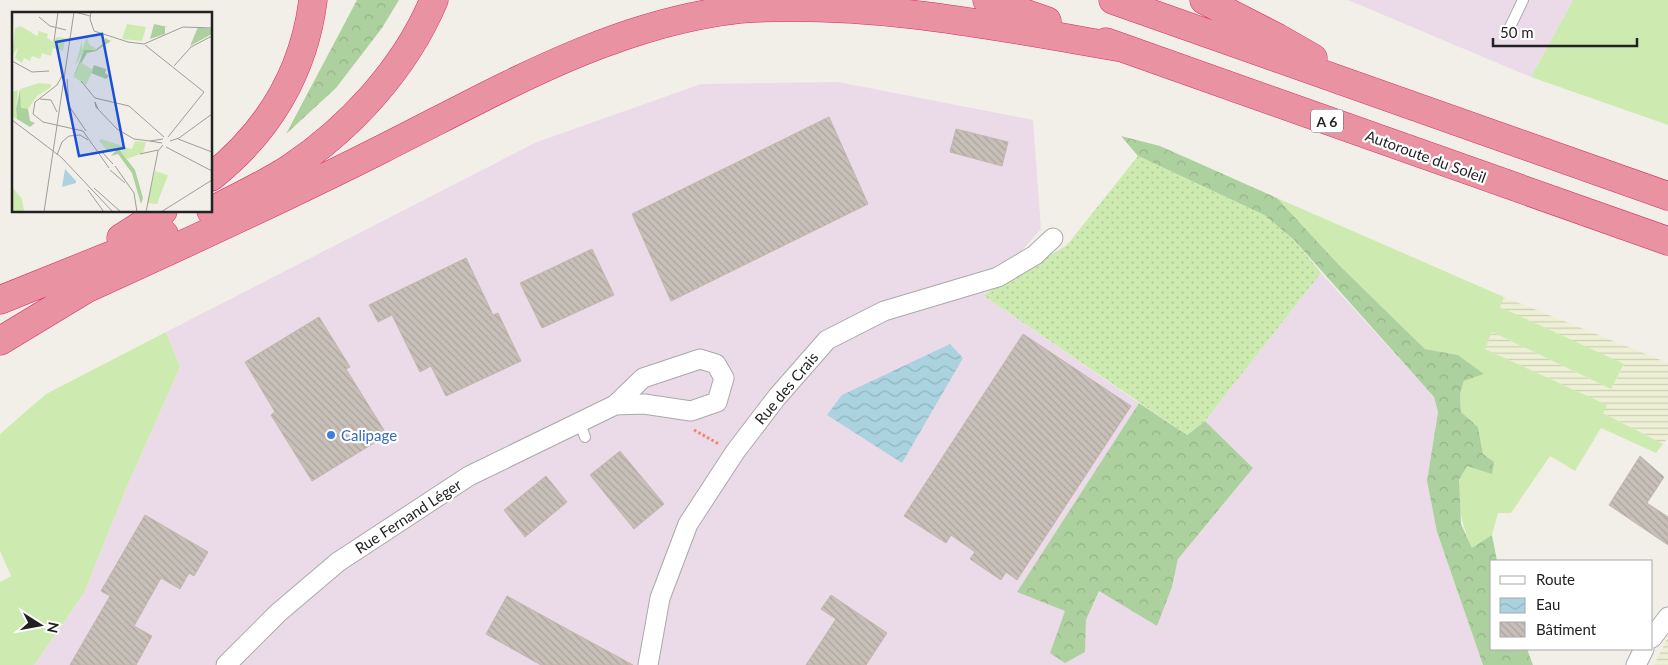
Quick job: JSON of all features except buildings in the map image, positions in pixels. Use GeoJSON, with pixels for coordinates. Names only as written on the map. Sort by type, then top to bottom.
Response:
{"type":"FeatureCollection","features":[{"type":"Feature","properties":{"kind":"highway"},"geometry":{"type":"LineString","coordinates":[[212,176],[248,145],[287,89],[305,42],[313,0]]}},
{"type":"Feature","properties":{"kind":"highway"},"geometry":{"type":"LineString","coordinates":[[212,210],[288,170],[344,126],[396,65],[414,40],[434,0]]}},
{"type":"Feature","properties":{"kind":"highway","name":"Autoroute du Soleil"},"geometry":{"type":"LineString","coordinates":[[987,0],[1668,241]]}},
{"type":"Feature","properties":{"kind":"highway"},"geometry":{"type":"LineString","coordinates":[[1113,0],[1668,196]]}},
{"type":"Feature","properties":{"kind":"highway"},"geometry":{"type":"LineString","coordinates":[[1204,0],[1278,38],[1363,89]]}},
{"type":"Feature","properties":{"kind":"highway"},"geometry":{"type":"LineString","coordinates":[[0,341],[88,288],[285,198],[584,50],[637,31],[692,17],[738,9],[782,6],[875,6],[1123,48]]}},
{"type":"Feature","properties":{"kind":"highway"},"geometry":{"type":"LineString","coordinates":[[0,300],[63,275],[167,221],[207,212]]}},
{"type":"Feature","properties":{"kind":"highway"},"geometry":{"type":"LineString","coordinates":[[88,288],[167,221]]}},
{"type":"Feature","properties":{"kind":"street","name":"Rue des Crais"},"geometry":{"type":"LineString","coordinates":[[648,665],[660,598],[688,524],[735,452],[777,397],[827,340],[884,311],[998,277],[1034,255],[1054,238]]}},
{"type":"Feature","properties":{"kind":"street","name":"Rue Fernand Léger"},"geometry":{"type":"LineString","coordinates":[[226,665],[278,613],[338,562],[469,476],[582,429],[614,405],[643,378],[700,359],[716,364],[724,378],[717,402],[691,411],[644,404],[614,405]]}},
{"type":"Feature","properties":{"kind":"street"},"geometry":{"type":"LineString","coordinates":[[1653,637],[1668,617]]}},
{"type":"Feature","properties":{"kind":"street"},"geometry":{"type":"LineString","coordinates":[[1636,665],[1644,650]]}},
{"type":"Feature","properties":{"kind":"lane"},"geometry":{"type":"LineString","coordinates":[[1510,27],[1523,0]]}},
{"type":"Feature","properties":{"kind":"path"},"geometry":{"type":"LineString","coordinates":[[686,426],[735,452]]}},
{"type":"Feature","properties":{"kind":"shaded area"},"geometry":{"type":"Polygon","coordinates":[[[1348,0],[1573,0],[1531,77],[1348,0]]]}},
{"type":"Feature","properties":{"kind":"shaded area"},"geometry":{"type":"Polygon","coordinates":[[[838,82],[1033,120],[1041,229],[983,295],[1139,403],[1018,592],[1065,611],[1085,652],[1086,620],[1099,591],[1157,626],[1172,587],[1178,559],[1253,468],[1205,421],[1321,273],[1434,397],[1438,412],[1427,481],[1437,532],[1483,665],[34,665],[84,593],[125,491],[180,367],[166,332],[537,142],[701,84],[838,82]]]}},
{"type":"Feature","properties":{"kind":"green space"},"geometry":{"type":"Polygon","coordinates":[[[357,0],[399,0],[382,28],[336,88],[286,134],[357,0]]]}},
{"type":"Feature","properties":{"kind":"green space"},"geometry":{"type":"Polygon","coordinates":[[[1573,0],[1668,0],[1668,125],[1531,77],[1573,0]]]}},
{"type":"Feature","properties":{"kind":"green space"},"geometry":{"type":"Polygon","coordinates":[[[1121,136],[1160,146],[1277,198],[1339,265],[1425,349],[1458,355],[1484,374],[1464,381],[1460,394],[1461,412],[1478,427],[1483,454],[1494,462],[1492,474],[1467,466],[1459,480],[1461,524],[1472,548],[1492,535],[1497,560],[1490,560],[1490,650],[1527,650],[1533,665],[1483,665],[1437,532],[1427,481],[1438,412],[1434,397],[1294,240],[1264,215],[1138,156],[1121,136]]]}},
{"type":"Feature","properties":{"kind":"green space"},"geometry":{"type":"Polygon","coordinates":[[[1138,156],[1264,215],[1294,240],[1321,273],[1205,421],[1187,435],[983,295],[1067,245],[1138,156]]]}},
{"type":"Feature","properties":{"kind":"green space"},"geometry":{"type":"Polygon","coordinates":[[[1277,198],[1504,297],[1500,307],[1624,364],[1611,389],[1492,332],[1485,349],[1607,405],[1603,413],[1663,444],[1656,453],[1601,428],[1575,471],[1550,456],[1511,513],[1498,513],[1492,535],[1472,549],[1459,507],[1459,484],[1467,466],[1483,454],[1478,427],[1461,412],[1460,394],[1464,381],[1483,374],[1458,355],[1425,349],[1339,265],[1277,198]]]}},
{"type":"Feature","properties":{"kind":"green space"},"geometry":{"type":"Polygon","coordinates":[[[1504,297],[1668,363],[1668,438],[1663,444],[1603,413],[1606,405],[1485,349],[1492,332],[1611,389],[1624,365],[1499,307],[1504,297]]]}},
{"type":"Feature","properties":{"kind":"green space"},"geometry":{"type":"Polygon","coordinates":[[[166,332],[180,367],[125,491],[84,593],[34,665],[0,665],[0,582],[11,576],[0,551],[0,434],[46,394],[166,332]]]}},
{"type":"Feature","properties":{"kind":"green space"},"geometry":{"type":"Polygon","coordinates":[[[1139,403],[1187,435],[1205,421],[1253,468],[1178,559],[1172,587],[1157,626],[1099,591],[1086,620],[1085,652],[1065,663],[1050,653],[1065,611],[1017,592],[1139,403]]]}},
{"type":"Feature","properties":{"kind":"green space"},"geometry":{"type":"Polygon","coordinates":[[[1667,639],[1668,665],[1654,665],[1667,639]]]}},
{"type":"Feature","properties":{"kind":"water"},"geometry":{"type":"Polygon","coordinates":[[[950,344],[963,358],[902,463],[827,415],[842,395],[950,344]]]}},
{"type":"Feature","properties":{"kind":"place","name":"Calipage"},"geometry":{"type":"Point","coordinates":[331,435]}}]}
